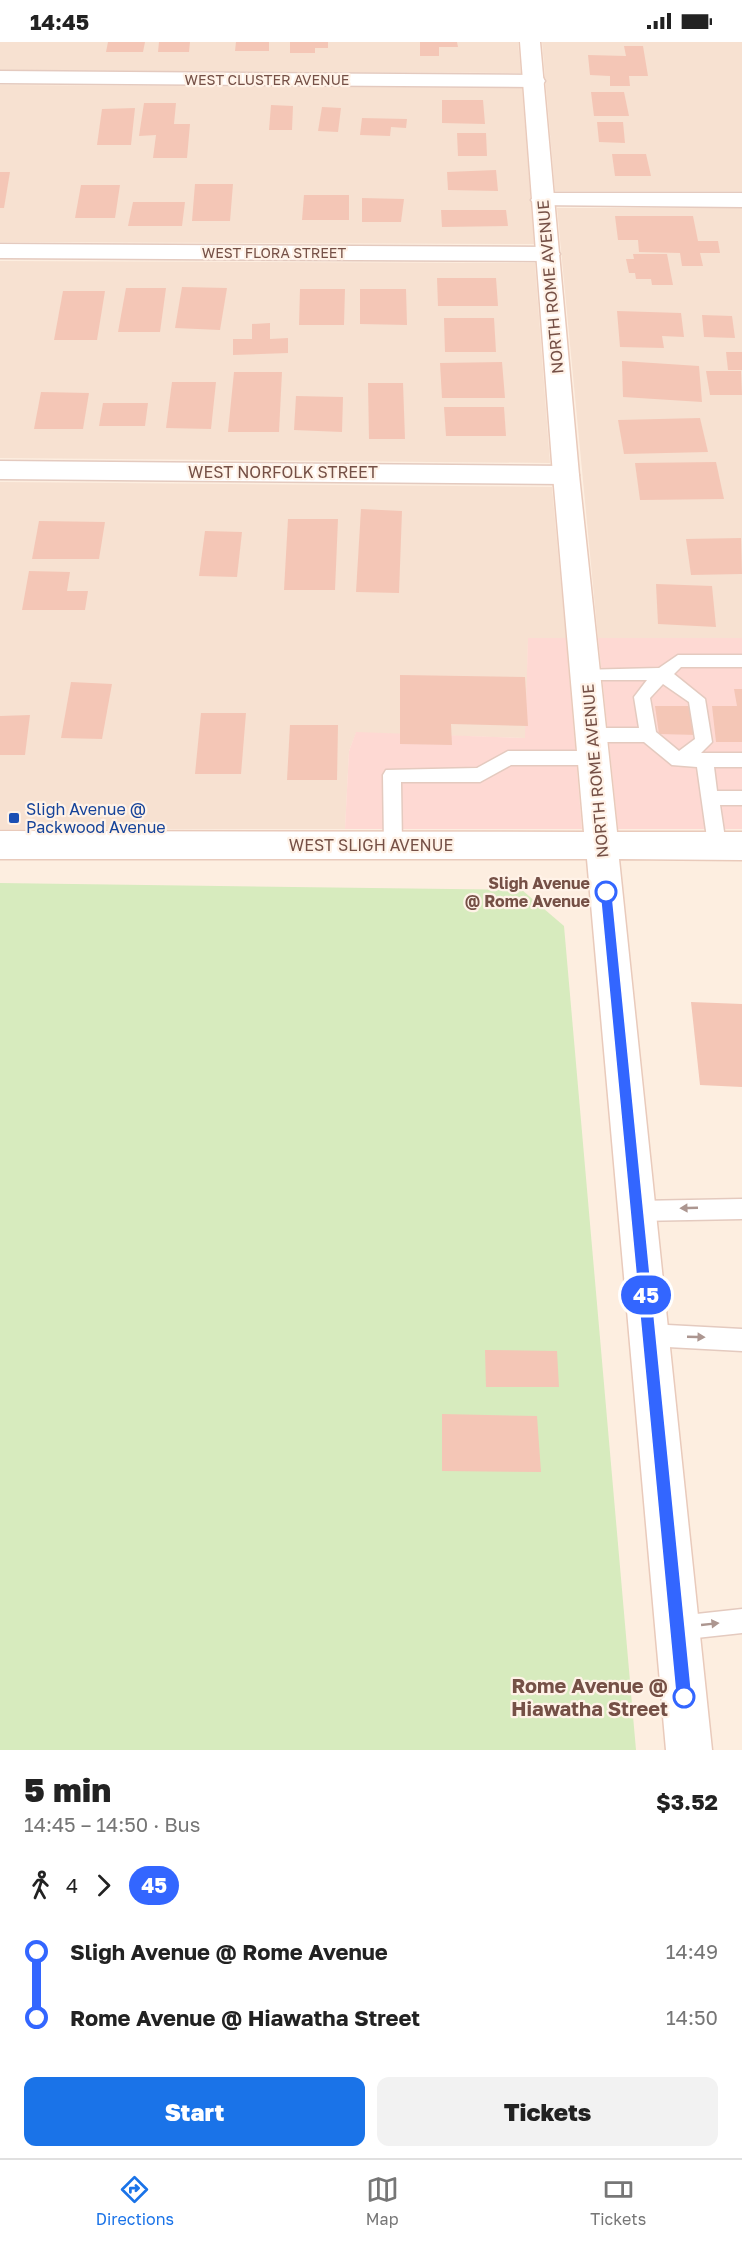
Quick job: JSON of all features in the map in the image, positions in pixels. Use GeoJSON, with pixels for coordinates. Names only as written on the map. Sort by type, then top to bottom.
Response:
{"type":"FeatureCollection","features":[{"type":"Feature","properties":{"kind":"street","name":"NORTH ROME AVENUE"},"geometry":{"type":"LineString","coordinates":[[530,42],[566,475],[689,1750]]}},
{"type":"Feature","properties":{"kind":"street","name":"WEST CLUSTER AVENUE"},"geometry":{"type":"LineString","coordinates":[[0,77],[534,81]]}},
{"type":"Feature","properties":{"kind":"street"},"geometry":{"type":"LineString","coordinates":[[543,200],[742,200]]}},
{"type":"Feature","properties":{"kind":"street","name":"WEST FLORA STREET"},"geometry":{"type":"LineString","coordinates":[[0,251],[548,254]]}},
{"type":"Feature","properties":{"kind":"street","name":"WEST NORFOLK STREET"},"geometry":{"type":"LineString","coordinates":[[0,470],[566,475]]}},
{"type":"Feature","properties":{"kind":"street","name":"WEST SLIGH AVENUE"},"geometry":{"type":"LineString","coordinates":[[0,845],[729,845]]}},
{"type":"Feature","properties":{"kind":"lane"},"geometry":{"type":"LineString","coordinates":[[742,661],[678,661],[662,674],[642,698],[648,735],[678,760],[742,760]]}},
{"type":"Feature","properties":{"kind":"lane"},"geometry":{"type":"LineString","coordinates":[[585,674],[662,674],[697,699],[704,742],[678,760]]}},
{"type":"Feature","properties":{"kind":"lane"},"geometry":{"type":"LineString","coordinates":[[393,845],[392,775],[480,775],[508,758],[592,747],[648,735]]}},
{"type":"Feature","properties":{"kind":"lane"},"geometry":{"type":"LineString","coordinates":[[704,760],[710,798],[729,845]]}},
{"type":"Feature","properties":{"kind":"lane"},"geometry":{"type":"LineString","coordinates":[[710,798],[742,798]]}},
{"type":"Feature","properties":{"kind":"lane"},"geometry":{"type":"LineString","coordinates":[[637,1211],[742,1209]]}},
{"type":"Feature","properties":{"kind":"lane"},"geometry":{"type":"LineString","coordinates":[[650,1335],[742,1340]]}},
{"type":"Feature","properties":{"kind":"lane"},"geometry":{"type":"LineString","coordinates":[[678,1628],[742,1621]]}},
{"type":"Feature","properties":{"kind":"shaded area"},"geometry":{"type":"Polygon","coordinates":[[[0,42],[518,42],[521,73],[0,70],[0,42]]]}},
{"type":"Feature","properties":{"kind":"shaded area"},"geometry":{"type":"Polygon","coordinates":[[[542,42],[742,42],[742,191],[555,191],[542,42]]]}},
{"type":"Feature","properties":{"kind":"shaded area"},"geometry":{"type":"Polygon","coordinates":[[[0,85],[522,88],[534,244],[0,242],[0,85]]]}},
{"type":"Feature","properties":{"kind":"shaded area"},"geometry":{"type":"Polygon","coordinates":[[[557,208],[742,208],[742,638],[598,638],[557,208]]]}},
{"type":"Feature","properties":{"kind":"shaded area"},"geometry":{"type":"Polygon","coordinates":[[[0,261],[535,263],[550,463],[0,458],[0,261]]]}},
{"type":"Feature","properties":{"kind":"shaded area"},"geometry":{"type":"Polygon","coordinates":[[[0,482],[552,487],[566,638],[528,638],[526,738],[356,733],[349,751],[345,829],[0,829],[0,482]]]}},
{"type":"Feature","properties":{"kind":"shaded area"},"geometry":{"type":"Polygon","coordinates":[[[528,638],[566,638],[582,829],[345,829],[349,751],[356,732],[525,738],[528,638]]]}},
{"type":"Feature","properties":{"kind":"shaded area"},"geometry":{"type":"Polygon","coordinates":[[[598,638],[742,638],[742,829],[618,829],[598,638]]]}},
{"type":"Feature","properties":{"kind":"green space"},"geometry":{"type":"Polygon","coordinates":[[[0,883],[522,890],[564,926],[636,1750],[0,1750],[0,883]]]}},
{"type":"Feature","properties":{"kind":"building"},"geometry":{"type":"Polygon","coordinates":[[[108,42],[145,42],[143,52],[106,52],[108,42]]]}},
{"type":"Feature","properties":{"kind":"building"},"geometry":{"type":"Polygon","coordinates":[[[159,42],[190,42],[189,52],[158,52],[159,42]]]}},
{"type":"Feature","properties":{"kind":"building"},"geometry":{"type":"Polygon","coordinates":[[[236,42],[269,42],[269,51],[235,51],[236,42]]]}},
{"type":"Feature","properties":{"kind":"building"},"geometry":{"type":"Polygon","coordinates":[[[290,42],[328,42],[328,48],[315,48],[315,53],[290,53],[290,42]]]}},
{"type":"Feature","properties":{"kind":"building"},"geometry":{"type":"Polygon","coordinates":[[[420,42],[457,42],[458,47],[439,47],[439,56],[420,56],[420,42]]]}},
{"type":"Feature","properties":{"kind":"building"},"geometry":{"type":"Polygon","coordinates":[[[624,46],[643,46],[648,76],[629,76],[630,86],[610,86],[610,76],[590,75],[588,55],[626,56],[624,46]]]}},
{"type":"Feature","properties":{"kind":"building"},"geometry":{"type":"Polygon","coordinates":[[[591,92],[624,92],[629,116],[594,116],[591,92]]]}},
{"type":"Feature","properties":{"kind":"building"},"geometry":{"type":"Polygon","coordinates":[[[442,100],[483,100],[485,124],[442,123],[442,100]]]}},
{"type":"Feature","properties":{"kind":"building"},"geometry":{"type":"Polygon","coordinates":[[[144,103],[176,103],[174,124],[190,124],[187,158],[153,158],[156,135],[139,136],[144,103]]]}},
{"type":"Feature","properties":{"kind":"building"},"geometry":{"type":"Polygon","coordinates":[[[271,105],[293,106],[292,130],[269,130],[271,105]]]}},
{"type":"Feature","properties":{"kind":"building"},"geometry":{"type":"Polygon","coordinates":[[[322,107],[341,108],[338,132],[318,131],[322,107]]]}},
{"type":"Feature","properties":{"kind":"building"},"geometry":{"type":"Polygon","coordinates":[[[135,108],[131,145],[97,145],[102,109],[135,108]]]}},
{"type":"Feature","properties":{"kind":"building"},"geometry":{"type":"Polygon","coordinates":[[[362,118],[407,119],[406,128],[391,127],[390,136],[360,135],[362,118]]]}},
{"type":"Feature","properties":{"kind":"building"},"geometry":{"type":"Polygon","coordinates":[[[597,122],[623,122],[625,143],[599,142],[597,122]]]}},
{"type":"Feature","properties":{"kind":"building"},"geometry":{"type":"Polygon","coordinates":[[[457,133],[486,133],[487,156],[458,156],[457,133]]]}},
{"type":"Feature","properties":{"kind":"building"},"geometry":{"type":"Polygon","coordinates":[[[612,154],[646,154],[651,176],[615,176],[612,154]]]}},
{"type":"Feature","properties":{"kind":"building"},"geometry":{"type":"Polygon","coordinates":[[[496,170],[498,191],[448,190],[447,172],[496,170]]]}},
{"type":"Feature","properties":{"kind":"building"},"geometry":{"type":"Polygon","coordinates":[[[0,172],[10,172],[4,208],[0,208],[0,172]]]}},
{"type":"Feature","properties":{"kind":"building"},"geometry":{"type":"Polygon","coordinates":[[[195,184],[233,184],[230,221],[192,221],[195,184]]]}},
{"type":"Feature","properties":{"kind":"building"},"geometry":{"type":"Polygon","coordinates":[[[81,185],[120,185],[115,218],[75,218],[81,185]]]}},
{"type":"Feature","properties":{"kind":"building"},"geometry":{"type":"Polygon","coordinates":[[[304,195],[349,195],[349,220],[302,220],[304,195]]]}},
{"type":"Feature","properties":{"kind":"building"},"geometry":{"type":"Polygon","coordinates":[[[362,198],[404,199],[401,222],[362,222],[362,198]]]}},
{"type":"Feature","properties":{"kind":"building"},"geometry":{"type":"Polygon","coordinates":[[[133,202],[185,202],[182,226],[128,226],[133,202]]]}},
{"type":"Feature","properties":{"kind":"building"},"geometry":{"type":"Polygon","coordinates":[[[441,210],[506,210],[508,226],[442,227],[441,210]]]}},
{"type":"Feature","properties":{"kind":"building"},"geometry":{"type":"Polygon","coordinates":[[[615,216],[693,216],[698,241],[718,241],[720,253],[700,253],[703,266],[682,266],[680,253],[639,252],[638,240],[618,240],[615,216]]]}},
{"type":"Feature","properties":{"kind":"building"},"geometry":{"type":"Polygon","coordinates":[[[633,254],[667,254],[673,285],[652,285],[651,279],[636,279],[635,273],[629,273],[626,259],[634,259],[633,254]]]}},
{"type":"Feature","properties":{"kind":"building"},"geometry":{"type":"Polygon","coordinates":[[[437,278],[496,278],[498,306],[438,306],[437,278]]]}},
{"type":"Feature","properties":{"kind":"building"},"geometry":{"type":"Polygon","coordinates":[[[182,287],[227,288],[220,330],[175,328],[182,287]]]}},
{"type":"Feature","properties":{"kind":"building"},"geometry":{"type":"Polygon","coordinates":[[[126,288],[166,288],[160,332],[118,332],[126,288]]]}},
{"type":"Feature","properties":{"kind":"building"},"geometry":{"type":"Polygon","coordinates":[[[300,289],[345,289],[344,325],[299,325],[300,289]]]}},
{"type":"Feature","properties":{"kind":"building"},"geometry":{"type":"Polygon","coordinates":[[[360,289],[406,289],[407,325],[360,324],[360,289]]]}},
{"type":"Feature","properties":{"kind":"building"},"geometry":{"type":"Polygon","coordinates":[[[63,291],[105,291],[97,340],[54,340],[63,291]]]}},
{"type":"Feature","properties":{"kind":"building"},"geometry":{"type":"Polygon","coordinates":[[[617,311],[681,313],[684,337],[662,336],[664,348],[620,347],[617,311]]]}},
{"type":"Feature","properties":{"kind":"building"},"geometry":{"type":"Polygon","coordinates":[[[702,315],[732,316],[735,338],[704,337],[702,315]]]}},
{"type":"Feature","properties":{"kind":"building"},"geometry":{"type":"Polygon","coordinates":[[[444,318],[494,318],[496,352],[445,352],[444,318]]]}},
{"type":"Feature","properties":{"kind":"building"},"geometry":{"type":"Polygon","coordinates":[[[270,323],[270,339],[288,338],[288,353],[233,355],[233,339],[252,339],[252,324],[270,323]]]}},
{"type":"Feature","properties":{"kind":"building"},"geometry":{"type":"Polygon","coordinates":[[[726,352],[742,352],[742,370],[728,370],[726,352]]]}},
{"type":"Feature","properties":{"kind":"building"},"geometry":{"type":"Polygon","coordinates":[[[622,361],[699,366],[702,402],[623,397],[622,361]]]}},
{"type":"Feature","properties":{"kind":"building"},"geometry":{"type":"Polygon","coordinates":[[[502,362],[505,398],[442,398],[440,363],[502,362]]]}},
{"type":"Feature","properties":{"kind":"building"},"geometry":{"type":"Polygon","coordinates":[[[706,371],[741,371],[742,395],[710,395],[706,371]]]}},
{"type":"Feature","properties":{"kind":"building"},"geometry":{"type":"Polygon","coordinates":[[[234,372],[282,372],[279,432],[228,432],[234,372]]]}},
{"type":"Feature","properties":{"kind":"building"},"geometry":{"type":"Polygon","coordinates":[[[172,382],[216,382],[211,429],[166,428],[172,382]]]}},
{"type":"Feature","properties":{"kind":"building"},"geometry":{"type":"Polygon","coordinates":[[[368,383],[403,383],[405,439],[369,439],[368,383]]]}},
{"type":"Feature","properties":{"kind":"building"},"geometry":{"type":"Polygon","coordinates":[[[41,392],[89,393],[83,429],[34,429],[41,392]]]}},
{"type":"Feature","properties":{"kind":"building"},"geometry":{"type":"Polygon","coordinates":[[[296,396],[343,397],[342,432],[294,430],[296,396]]]}},
{"type":"Feature","properties":{"kind":"building"},"geometry":{"type":"Polygon","coordinates":[[[103,403],[148,403],[145,426],[99,426],[103,403]]]}},
{"type":"Feature","properties":{"kind":"building"},"geometry":{"type":"Polygon","coordinates":[[[444,407],[504,407],[506,436],[446,436],[444,407]]]}},
{"type":"Feature","properties":{"kind":"building"},"geometry":{"type":"Polygon","coordinates":[[[700,418],[708,452],[624,454],[618,420],[700,418]]]}},
{"type":"Feature","properties":{"kind":"building"},"geometry":{"type":"Polygon","coordinates":[[[716,462],[724,499],[640,500],[635,463],[716,462]]]}},
{"type":"Feature","properties":{"kind":"building"},"geometry":{"type":"Polygon","coordinates":[[[361,509],[402,511],[399,593],[356,592],[361,509]]]}},
{"type":"Feature","properties":{"kind":"building"},"geometry":{"type":"Polygon","coordinates":[[[288,519],[338,519],[335,590],[284,590],[288,519]]]}},
{"type":"Feature","properties":{"kind":"building"},"geometry":{"type":"Polygon","coordinates":[[[39,521],[105,522],[99,559],[32,559],[39,521]]]}},
{"type":"Feature","properties":{"kind":"building"},"geometry":{"type":"Polygon","coordinates":[[[205,531],[242,532],[237,577],[199,576],[205,531]]]}},
{"type":"Feature","properties":{"kind":"building"},"geometry":{"type":"Polygon","coordinates":[[[741,538],[742,574],[691,575],[686,539],[741,538]]]}},
{"type":"Feature","properties":{"kind":"building"},"geometry":{"type":"Polygon","coordinates":[[[29,571],[70,572],[67,591],[88,591],[85,610],[22,610],[29,571]]]}},
{"type":"Feature","properties":{"kind":"building"},"geometry":{"type":"Polygon","coordinates":[[[656,584],[712,586],[716,627],[658,624],[656,584]]]}},
{"type":"Feature","properties":{"kind":"building"},"geometry":{"type":"Polygon","coordinates":[[[400,675],[525,677],[528,726],[451,724],[452,745],[400,744],[400,675]]]}},
{"type":"Feature","properties":{"kind":"building"},"geometry":{"type":"Polygon","coordinates":[[[71,682],[112,684],[102,739],[61,738],[71,682]]]}},
{"type":"Feature","properties":{"kind":"building"},"geometry":{"type":"Polygon","coordinates":[[[734,689],[742,689],[742,742],[716,742],[712,706],[737,706],[734,689]]]}},
{"type":"Feature","properties":{"kind":"building"},"geometry":{"type":"Polygon","coordinates":[[[655,706],[693,706],[697,735],[659,734],[655,706]]]}},
{"type":"Feature","properties":{"kind":"building"},"geometry":{"type":"Polygon","coordinates":[[[201,713],[246,713],[241,774],[195,774],[201,713]]]}},
{"type":"Feature","properties":{"kind":"building"},"geometry":{"type":"Polygon","coordinates":[[[30,715],[25,755],[0,755],[0,716],[30,715]]]}},
{"type":"Feature","properties":{"kind":"building"},"geometry":{"type":"Polygon","coordinates":[[[290,725],[338,725],[337,780],[287,780],[290,725]]]}},
{"type":"Feature","properties":{"kind":"building"},"geometry":{"type":"Polygon","coordinates":[[[691,1002],[742,1004],[742,1087],[700,1085],[691,1002]]]}},
{"type":"Feature","properties":{"kind":"building"},"geometry":{"type":"Polygon","coordinates":[[[485,1350],[557,1351],[559,1387],[486,1387],[485,1350]]]}},
{"type":"Feature","properties":{"kind":"building"},"geometry":{"type":"Polygon","coordinates":[[[442,1414],[537,1416],[541,1472],[442,1471],[442,1414]]]}},
{"type":"Feature","properties":{"kind":"bus line","name":"45"},"geometry":{"type":"LineString","coordinates":[[606,892],[684,1697]]}},
{"type":"Feature","properties":{"kind":"place","name":"Sligh Avenue @ Packwood Avenue"},"geometry":{"type":"Point","coordinates":[14,818]}},
{"type":"Feature","properties":{"kind":"place","name":"Sligh Avenue @ Rome Avenue"},"geometry":{"type":"Point","coordinates":[606,892]}},
{"type":"Feature","properties":{"kind":"place","name":"Rome Avenue @ Hiawatha Street"},"geometry":{"type":"Point","coordinates":[684,1697]}}]}
